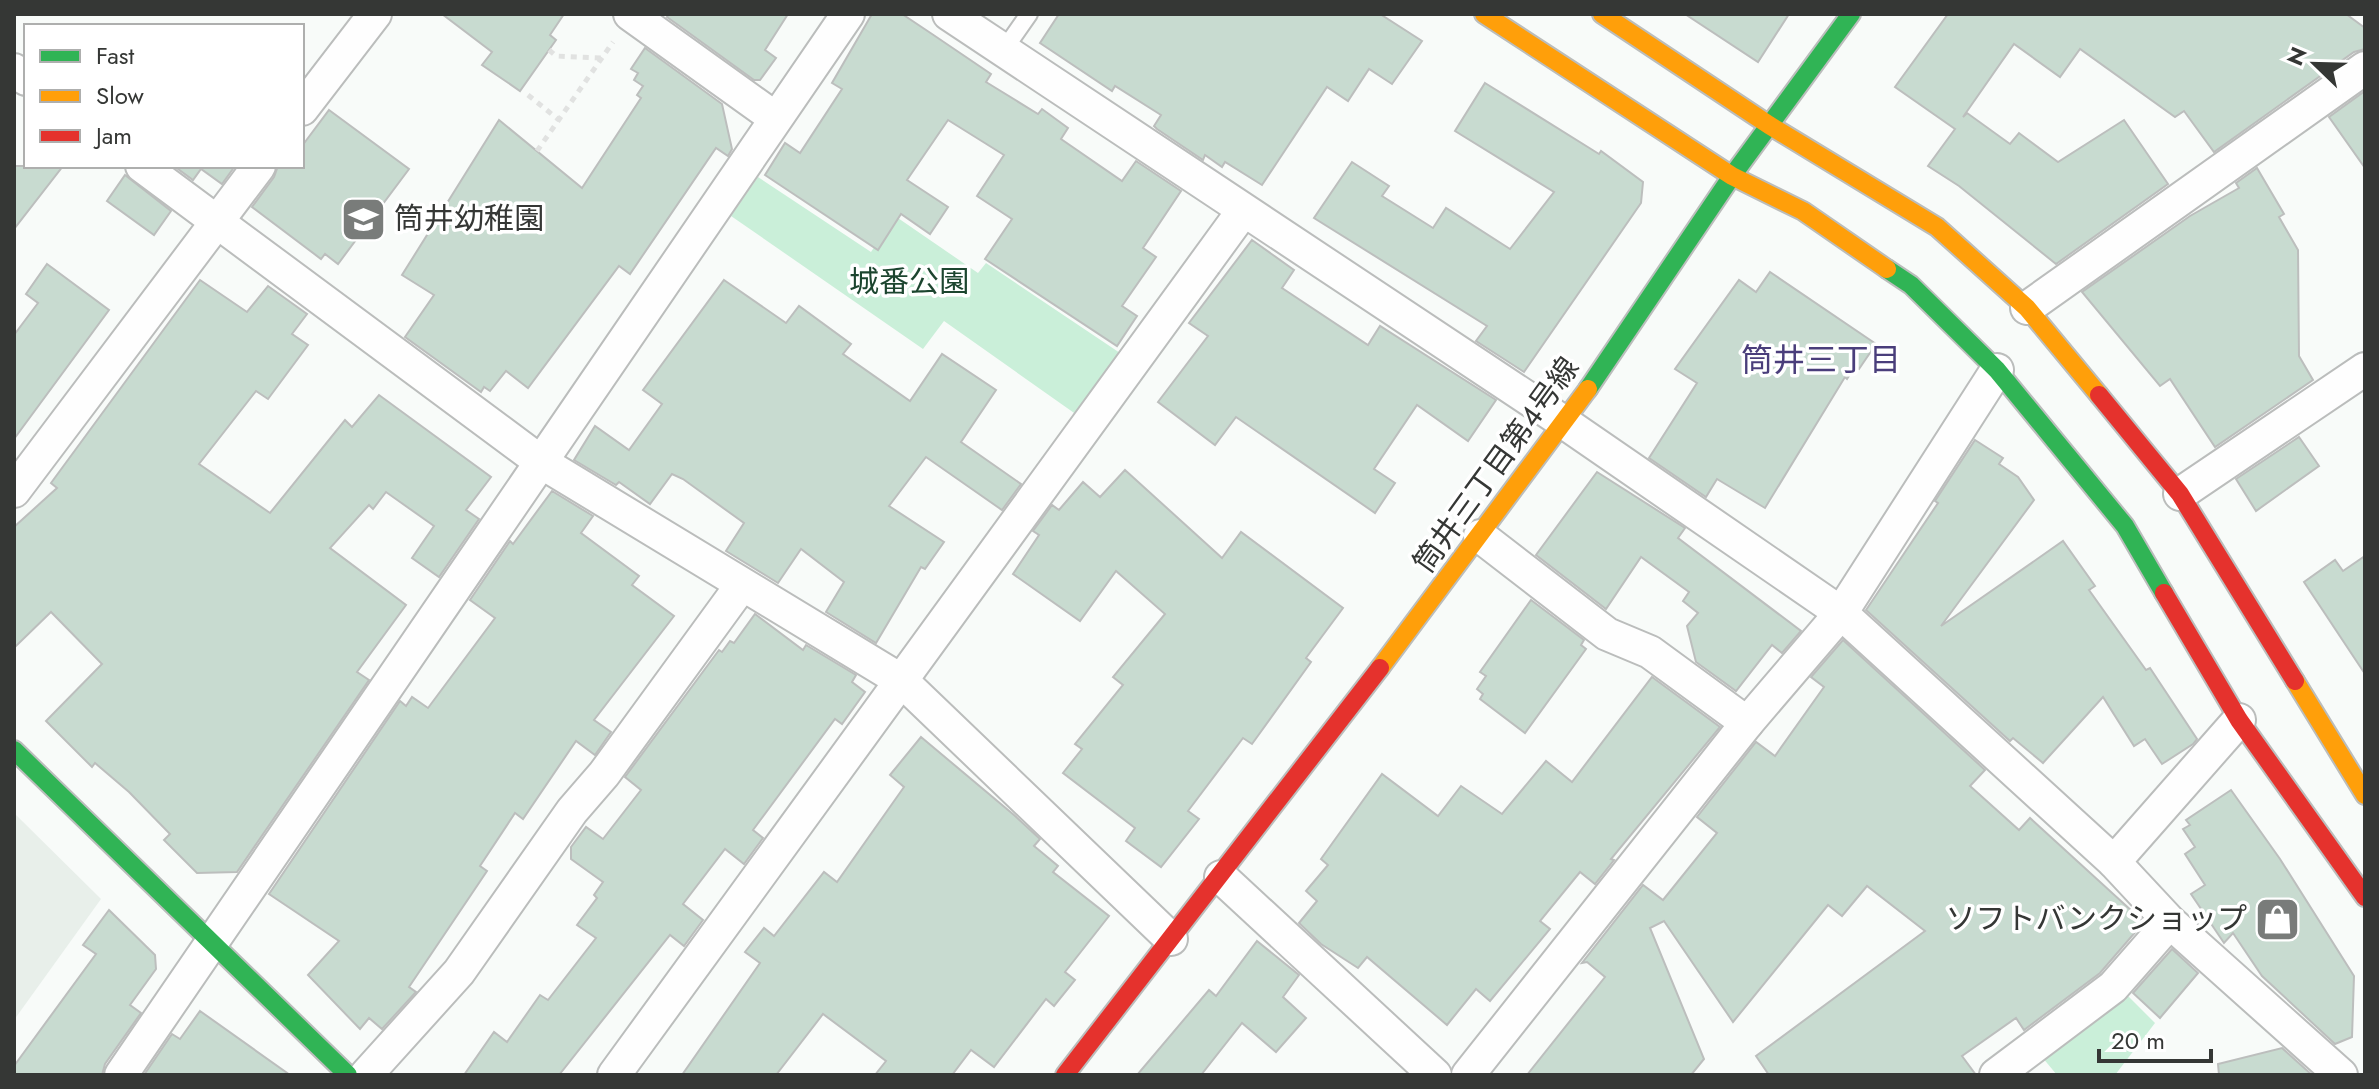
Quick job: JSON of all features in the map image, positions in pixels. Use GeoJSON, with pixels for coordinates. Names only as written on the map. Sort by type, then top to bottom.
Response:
{"type":"FeatureCollection","features":[{"type":"Feature","properties":{"kind":"street"},"geometry":{"type":"LineString","coordinates":[[304,106],[375,14]]}},
{"type":"Feature","properties":{"kind":"street"},"geometry":{"type":"LineString","coordinates":[[631,14],[775,118]]}},
{"type":"Feature","properties":{"kind":"street"},"geometry":{"type":"LineString","coordinates":[[121,1075],[848,14]]}},
{"type":"Feature","properties":{"kind":"street"},"geometry":{"type":"LineString","coordinates":[[949,14],[1565,423],[1841,613],[2114,862],[2170,922],[2341,1075]]}},
{"type":"Feature","properties":{"kind":"street"},"geometry":{"type":"LineString","coordinates":[[1484,14],[1732,176],[1803,211],[1911,285],[1997,370],[2041,419],[2125,526],[2239,720],[2365,897]]}},
{"type":"Feature","properties":{"kind":"street"},"geometry":{"type":"LineString","coordinates":[[1602,14],[1769,125],[1937,227],[2027,308],[2180,494],[2365,795]]}},
{"type":"Feature","properties":{"kind":"street","name":"筒井三丁目第4号線"},"geometry":{"type":"LineString","coordinates":[[1065,1075],[1221,877],[1565,423],[1732,176],[1851,14]]}},
{"type":"Feature","properties":{"kind":"street"},"geometry":{"type":"LineString","coordinates":[[2027,308],[2365,68]]}},
{"type":"Feature","properties":{"kind":"street"},"geometry":{"type":"LineString","coordinates":[[145,168],[541,462],[902,681],[1171,939]]}},
{"type":"Feature","properties":{"kind":"street"},"geometry":{"type":"LineString","coordinates":[[14,491],[257,168]]}},
{"type":"Feature","properties":{"kind":"street"},"geometry":{"type":"LineString","coordinates":[[614,1075],[1243,211]]}},
{"type":"Feature","properties":{"kind":"street"},"geometry":{"type":"LineString","coordinates":[[1468,1075],[1747,723],[1841,613],[1997,370]]}},
{"type":"Feature","properties":{"kind":"street"},"geometry":{"type":"LineString","coordinates":[[2180,494],[2364,371]]}},
{"type":"Feature","properties":{"kind":"street"},"geometry":{"type":"LineString","coordinates":[[1480,536],[1607,634],[1650,652],[1747,723]]}},
{"type":"Feature","properties":{"kind":"street"},"geometry":{"type":"LineString","coordinates":[[366,1075],[459,972],[572,811],[604,774],[741,586]]}},
{"type":"Feature","properties":{"kind":"street"},"geometry":{"type":"LineString","coordinates":[[2114,862],[2239,720]]}},
{"type":"Feature","properties":{"kind":"street"},"geometry":{"type":"LineString","coordinates":[[14,750],[348,1075]]}},
{"type":"Feature","properties":{"kind":"street"},"geometry":{"type":"LineString","coordinates":[[1221,877],[1435,1075]]}},
{"type":"Feature","properties":{"kind":"street"},"geometry":{"type":"LineString","coordinates":[[1996,1075],[2113,987],[2170,922]]}},
{"type":"Feature","properties":{"kind":"lane"},"geometry":{"type":"LineString","coordinates":[[1003,51],[1029,14]]}},
{"type":"Feature","properties":{"kind":"path"},"geometry":{"type":"LineString","coordinates":[[537,151],[631,14]]}},
{"type":"Feature","properties":{"kind":"path"},"geometry":{"type":"LineString","coordinates":[[549,50],[556,56],[601,58]]}},
{"type":"Feature","properties":{"kind":"path"},"geometry":{"type":"LineString","coordinates":[[528,95],[559,120]]}},
{"type":"Feature","properties":{"kind":"shaded area"},"geometry":{"type":"Polygon","coordinates":[[[14,813],[101,899],[14,1020],[14,813]]]}},
{"type":"Feature","properties":{"kind":"green space","name":"城番公園"},"geometry":{"type":"Polygon","coordinates":[[[758,177],[871,252],[895,216],[978,273],[986,263],[1120,353],[1077,415],[944,321],[923,349],[731,216],[758,177]]]}},
{"type":"Feature","properties":{"kind":"green space"},"geometry":{"type":"Polygon","coordinates":[[[2124,992],[2155,1023],[2115,1075],[2057,1075],[2042,1057],[2124,992]]]}},
{"type":"Feature","properties":{"kind":"building"},"geometry":{"type":"Polygon","coordinates":[[[442,14],[564,14],[550,35],[556,40],[520,91],[482,65],[492,52],[442,14]]]}},
{"type":"Feature","properties":{"kind":"building"},"geometry":{"type":"Polygon","coordinates":[[[669,14],[788,14],[765,50],[776,58],[760,80],[754,80],[667,17],[669,14]]]}},
{"type":"Feature","properties":{"kind":"building"},"geometry":{"type":"Polygon","coordinates":[[[872,14],[902,14],[932,34],[991,74],[986,82],[1038,114],[1042,109],[1068,128],[1061,139],[1122,181],[1136,161],[1181,191],[1143,248],[1156,257],[1122,306],[1137,316],[1117,346],[985,259],[1012,219],[977,196],[1004,155],[948,120],[907,180],[948,207],[930,234],[901,214],[878,250],[765,175],[785,143],[800,153],[842,89],[832,83],[872,14]]]}},
{"type":"Feature","properties":{"kind":"building"},"geometry":{"type":"Polygon","coordinates":[[[1059,14],[1380,14],[1422,41],[1392,84],[1369,69],[1348,101],[1327,87],[1262,185],[1225,162],[1222,167],[1205,155],[1203,160],[1154,126],[1161,115],[1115,86],[1112,91],[1040,43],[1059,14]]]}},
{"type":"Feature","properties":{"kind":"building"},"geometry":{"type":"Polygon","coordinates":[[[1685,14],[1789,14],[1758,62],[1685,14]]]}},
{"type":"Feature","properties":{"kind":"building"},"geometry":{"type":"Polygon","coordinates":[[[1948,14],[2346,14],[2365,28],[2365,49],[2354,52],[2214,152],[2184,111],[2175,117],[2080,49],[2060,77],[2014,44],[1963,117],[1967,113],[2010,144],[2019,133],[2058,162],[2124,120],[2168,184],[2056,264],[1959,186],[1928,166],[1955,129],[1895,87],[1948,14]]]}},
{"type":"Feature","properties":{"kind":"building"},"geometry":{"type":"Polygon","coordinates":[[[645,48],[722,104],[732,149],[728,156],[716,148],[630,274],[619,266],[528,388],[506,371],[490,391],[484,387],[481,392],[405,337],[434,295],[402,275],[499,120],[582,188],[641,98],[637,95],[643,86],[634,80],[638,73],[631,69],[645,48]]]}},
{"type":"Feature","properties":{"kind":"building"},"geometry":{"type":"Polygon","coordinates":[[[1485,83],[1599,154],[1601,151],[1643,182],[1641,203],[1524,372],[1476,341],[1487,326],[1314,218],[1352,162],[1389,186],[1382,196],[1433,228],[1446,208],[1510,249],[1554,192],[1455,131],[1485,83]]]}},
{"type":"Feature","properties":{"kind":"building"},"geometry":{"type":"Polygon","coordinates":[[[2365,91],[2365,168],[2329,117],[2365,91]]]}},
{"type":"Feature","properties":{"kind":"building"},"geometry":{"type":"Polygon","coordinates":[[[329,110],[409,169],[338,264],[325,254],[321,259],[252,207],[277,168],[304,168],[304,143],[329,110]]]}},
{"type":"Feature","properties":{"kind":"building"},"geometry":{"type":"Polygon","coordinates":[[[14,166],[61,168],[14,229],[14,166]]]}},
{"type":"Feature","properties":{"kind":"building"},"geometry":{"type":"Polygon","coordinates":[[[177,168],[234,168],[222,184],[201,169],[193,180],[177,168]]]}},
{"type":"Feature","properties":{"kind":"building"},"geometry":{"type":"Polygon","coordinates":[[[2257,168],[2284,214],[2279,217],[2298,250],[2299,356],[2313,380],[2215,447],[2170,379],[2160,386],[2082,292],[2190,216],[2239,188],[2236,183],[2257,168]]]}},
{"type":"Feature","properties":{"kind":"building"},"geometry":{"type":"Polygon","coordinates":[[[125,175],[171,211],[154,235],[107,201],[125,175]]]}},
{"type":"Feature","properties":{"kind":"building"},"geometry":{"type":"Polygon","coordinates":[[[1252,240],[1294,270],[1282,288],[1368,345],[1380,326],[1496,400],[1468,441],[1417,405],[1374,469],[1395,483],[1375,513],[1236,417],[1215,445],[1158,402],[1208,336],[1189,323],[1252,240]]]}},
{"type":"Feature","properties":{"kind":"building"},"geometry":{"type":"Polygon","coordinates":[[[47,264],[109,310],[14,439],[14,335],[38,303],[26,294],[47,264]]]}},
{"type":"Feature","properties":{"kind":"building"},"geometry":{"type":"Polygon","coordinates":[[[1770,272],[1876,344],[1859,369],[1855,367],[1847,379],[1845,377],[1765,508],[1717,479],[1706,497],[1649,458],[1697,383],[1675,369],[1739,280],[1756,292],[1770,272]]]}},
{"type":"Feature","properties":{"kind":"building"},"geometry":{"type":"Polygon","coordinates":[[[200,280],[247,312],[268,286],[307,314],[292,334],[308,345],[268,399],[256,391],[199,464],[270,513],[345,420],[352,427],[379,395],[491,477],[466,510],[479,519],[439,577],[412,558],[434,526],[386,492],[373,509],[369,505],[330,548],[406,605],[357,672],[369,680],[237,872],[197,873],[164,840],[170,834],[129,792],[95,763],[92,767],[46,721],[102,664],[51,612],[14,648],[14,527],[57,488],[51,483],[200,280]]]}},
{"type":"Feature","properties":{"kind":"building"},"geometry":{"type":"Polygon","coordinates":[[[724,280],[786,323],[799,306],[851,344],[843,354],[910,401],[942,354],[996,390],[961,442],[1021,484],[1002,510],[926,457],[889,506],[944,542],[925,569],[921,567],[876,643],[826,612],[844,582],[801,549],[778,583],[726,551],[744,523],[683,479],[672,474],[650,504],[619,482],[616,485],[574,460],[595,426],[629,450],[662,404],[643,390],[724,280]]]}},
{"type":"Feature","properties":{"kind":"building"},"geometry":{"type":"Polygon","coordinates":[[[2299,437],[2319,466],[2256,511],[2236,479],[2299,437]]]}},
{"type":"Feature","properties":{"kind":"building"},"geometry":{"type":"Polygon","coordinates":[[[1975,440],[2003,458],[1999,464],[2018,477],[2034,500],[1941,626],[2063,541],[2095,586],[2089,590],[2146,670],[2150,668],[2197,739],[2162,764],[2145,739],[2134,746],[2103,697],[2043,763],[2013,738],[2010,741],[1866,610],[1938,503],[1935,501],[1975,440]]]}},
{"type":"Feature","properties":{"kind":"building"},"geometry":{"type":"Polygon","coordinates":[[[1125,470],[1222,558],[1241,532],[1343,608],[1306,658],[1311,662],[1252,744],[1243,738],[1188,811],[1199,819],[1161,867],[1126,841],[1135,828],[1063,773],[1082,749],[1075,744],[1123,685],[1113,677],[1165,614],[1116,571],[1080,621],[1013,574],[1039,535],[1033,531],[1052,505],[1059,510],[1083,482],[1100,497],[1125,470]]]}},
{"type":"Feature","properties":{"kind":"building"},"geometry":{"type":"Polygon","coordinates":[[[1597,472],[1685,528],[1678,538],[1801,631],[1782,653],[1772,645],[1736,691],[1696,662],[1687,626],[1698,613],[1683,601],[1689,592],[1641,557],[1606,609],[1536,555],[1597,472]]]}},
{"type":"Feature","properties":{"kind":"building"},"geometry":{"type":"Polygon","coordinates":[[[552,491],[593,516],[581,533],[639,576],[632,585],[674,616],[594,720],[611,732],[595,755],[576,741],[523,819],[515,813],[480,866],[487,871],[409,987],[416,992],[382,1029],[369,1018],[360,1029],[308,975],[339,941],[269,894],[400,701],[406,706],[412,697],[428,708],[495,618],[470,600],[510,541],[513,544],[552,491]]]}},
{"type":"Feature","properties":{"kind":"building"},"geometry":{"type":"Polygon","coordinates":[[[2365,556],[2365,674],[2304,582],[2335,560],[2343,571],[2365,556]]]}},
{"type":"Feature","properties":{"kind":"building"},"geometry":{"type":"Polygon","coordinates":[[[1531,600],[1584,640],[1581,645],[1586,649],[1525,733],[1480,699],[1483,694],[1477,689],[1486,676],[1480,672],[1531,600]]]}},
{"type":"Feature","properties":{"kind":"building"},"geometry":{"type":"Polygon","coordinates":[[[755,614],[803,650],[806,645],[856,675],[852,682],[865,692],[842,724],[835,719],[753,830],[763,838],[744,864],[725,849],[683,904],[703,920],[684,946],[670,935],[559,1075],[464,1075],[494,1032],[507,1042],[540,995],[548,1000],[596,938],[577,925],[597,898],[594,895],[603,882],[571,859],[571,847],[586,827],[603,839],[641,790],[625,777],[719,650],[722,652],[730,641],[734,643],[755,614]]]}},
{"type":"Feature","properties":{"kind":"building"},"geometry":{"type":"Polygon","coordinates":[[[1843,640],[1985,770],[1970,786],[2019,830],[2030,818],[2144,922],[2100,973],[2024,1030],[2016,1018],[1962,1056],[1976,1075],[1769,1075],[1756,1056],[1925,931],[1867,886],[1842,916],[1828,905],[1733,1022],[1664,921],[1650,928],[1704,1059],[1691,1075],[1527,1075],[1605,977],[1587,962],[1582,963],[1643,885],[1663,900],[1717,833],[1697,817],[1756,742],[1775,756],[1824,687],[1811,677],[1843,640]]]}},
{"type":"Feature","properties":{"kind":"building"},"geometry":{"type":"Polygon","coordinates":[[[1652,677],[1720,727],[1611,859],[1614,860],[1595,884],[1580,872],[1540,921],[1550,929],[1490,1001],[1476,989],[1447,1025],[1367,957],[1358,968],[1321,944],[1299,923],[1317,901],[1306,891],[1328,865],[1321,859],[1382,774],[1438,816],[1461,786],[1502,814],[1546,761],[1572,782],[1652,677]]]}},
{"type":"Feature","properties":{"kind":"building"},"geometry":{"type":"Polygon","coordinates":[[[921,737],[1040,839],[1034,846],[1058,866],[1053,872],[1109,916],[1065,972],[1075,980],[1054,1006],[1046,999],[994,1067],[971,1050],[952,1075],[875,1075],[886,1061],[823,1014],[776,1075],[682,1075],[760,963],[745,952],[764,928],[774,936],[824,872],[837,882],[904,787],[890,775],[921,737]]]}},
{"type":"Feature","properties":{"kind":"building"},"geometry":{"type":"Polygon","coordinates":[[[2231,790],[2280,859],[2354,976],[2352,1037],[2335,1044],[2262,976],[2233,933],[2224,943],[2191,894],[2205,885],[2185,854],[2195,847],[2183,829],[2190,825],[2186,820],[2231,790]]]}},
{"type":"Feature","properties":{"kind":"building"},"geometry":{"type":"Polygon","coordinates":[[[109,910],[155,955],[156,969],[130,1005],[141,1013],[105,1064],[102,1075],[14,1075],[14,1066],[96,954],[83,945],[109,910]]]}},
{"type":"Feature","properties":{"kind":"building"},"geometry":{"type":"Polygon","coordinates":[[[1257,941],[1299,975],[1283,997],[1306,1018],[1276,1052],[1242,1023],[1201,1075],[1137,1075],[1209,990],[1216,996],[1257,941]]]}},
{"type":"Feature","properties":{"kind":"building"},"geometry":{"type":"Polygon","coordinates":[[[2172,949],[2198,973],[2160,1018],[2133,993],[2172,949]]]}},
{"type":"Feature","properties":{"kind":"building"},"geometry":{"type":"Polygon","coordinates":[[[200,1011],[290,1075],[144,1075],[172,1034],[180,1039],[200,1011]]]}},
{"type":"Feature","properties":{"kind":"building"},"geometry":{"type":"Polygon","coordinates":[[[2282,1048],[2312,1075],[2219,1075],[2218,1064],[2282,1048]]]}},
{"type":"Feature","properties":{"kind":"traffic: fast"},"geometry":{"type":"LineString","coordinates":[[1588,389],[1732,176],[1851,14]]}},
{"type":"Feature","properties":{"kind":"traffic: fast"},"geometry":{"type":"LineString","coordinates":[[1887,269],[1911,285],[1997,370],[2125,526],[2164,593]]}},
{"type":"Feature","properties":{"kind":"traffic: fast"},"geometry":{"type":"LineString","coordinates":[[14,750],[348,1075]]}},
{"type":"Feature","properties":{"kind":"traffic: slow"},"geometry":{"type":"LineString","coordinates":[[1484,14],[1732,176],[1803,211],[1887,269]]}},
{"type":"Feature","properties":{"kind":"traffic: slow"},"geometry":{"type":"LineString","coordinates":[[1602,14],[1769,125],[1937,227],[2027,308],[2099,395]]}},
{"type":"Feature","properties":{"kind":"traffic: slow"},"geometry":{"type":"LineString","coordinates":[[1380,668],[1588,389]]}},
{"type":"Feature","properties":{"kind":"traffic: slow"},"geometry":{"type":"LineString","coordinates":[[2295,681],[2365,795]]}},
{"type":"Feature","properties":{"kind":"traffic: jam"},"geometry":{"type":"LineString","coordinates":[[2099,395],[2180,494],[2295,681]]}},
{"type":"Feature","properties":{"kind":"traffic: jam"},"geometry":{"type":"LineString","coordinates":[[2164,593],[2239,720],[2365,897]]}},
{"type":"Feature","properties":{"kind":"traffic: jam"},"geometry":{"type":"LineString","coordinates":[[1065,1075],[1380,668]]}},
{"type":"Feature","properties":{"kind":"place","name":"筒井幼稚園"},"geometry":{"type":"Point","coordinates":[363,219]}},
{"type":"Feature","properties":{"kind":"place","name":"ソフトバンクショップ"},"geometry":{"type":"Point","coordinates":[2278,919]}},
{"type":"Feature","properties":{"kind":"district","name":"筒井三丁目"},"geometry":{"type":"Point","coordinates":[1821,360]}}]}
